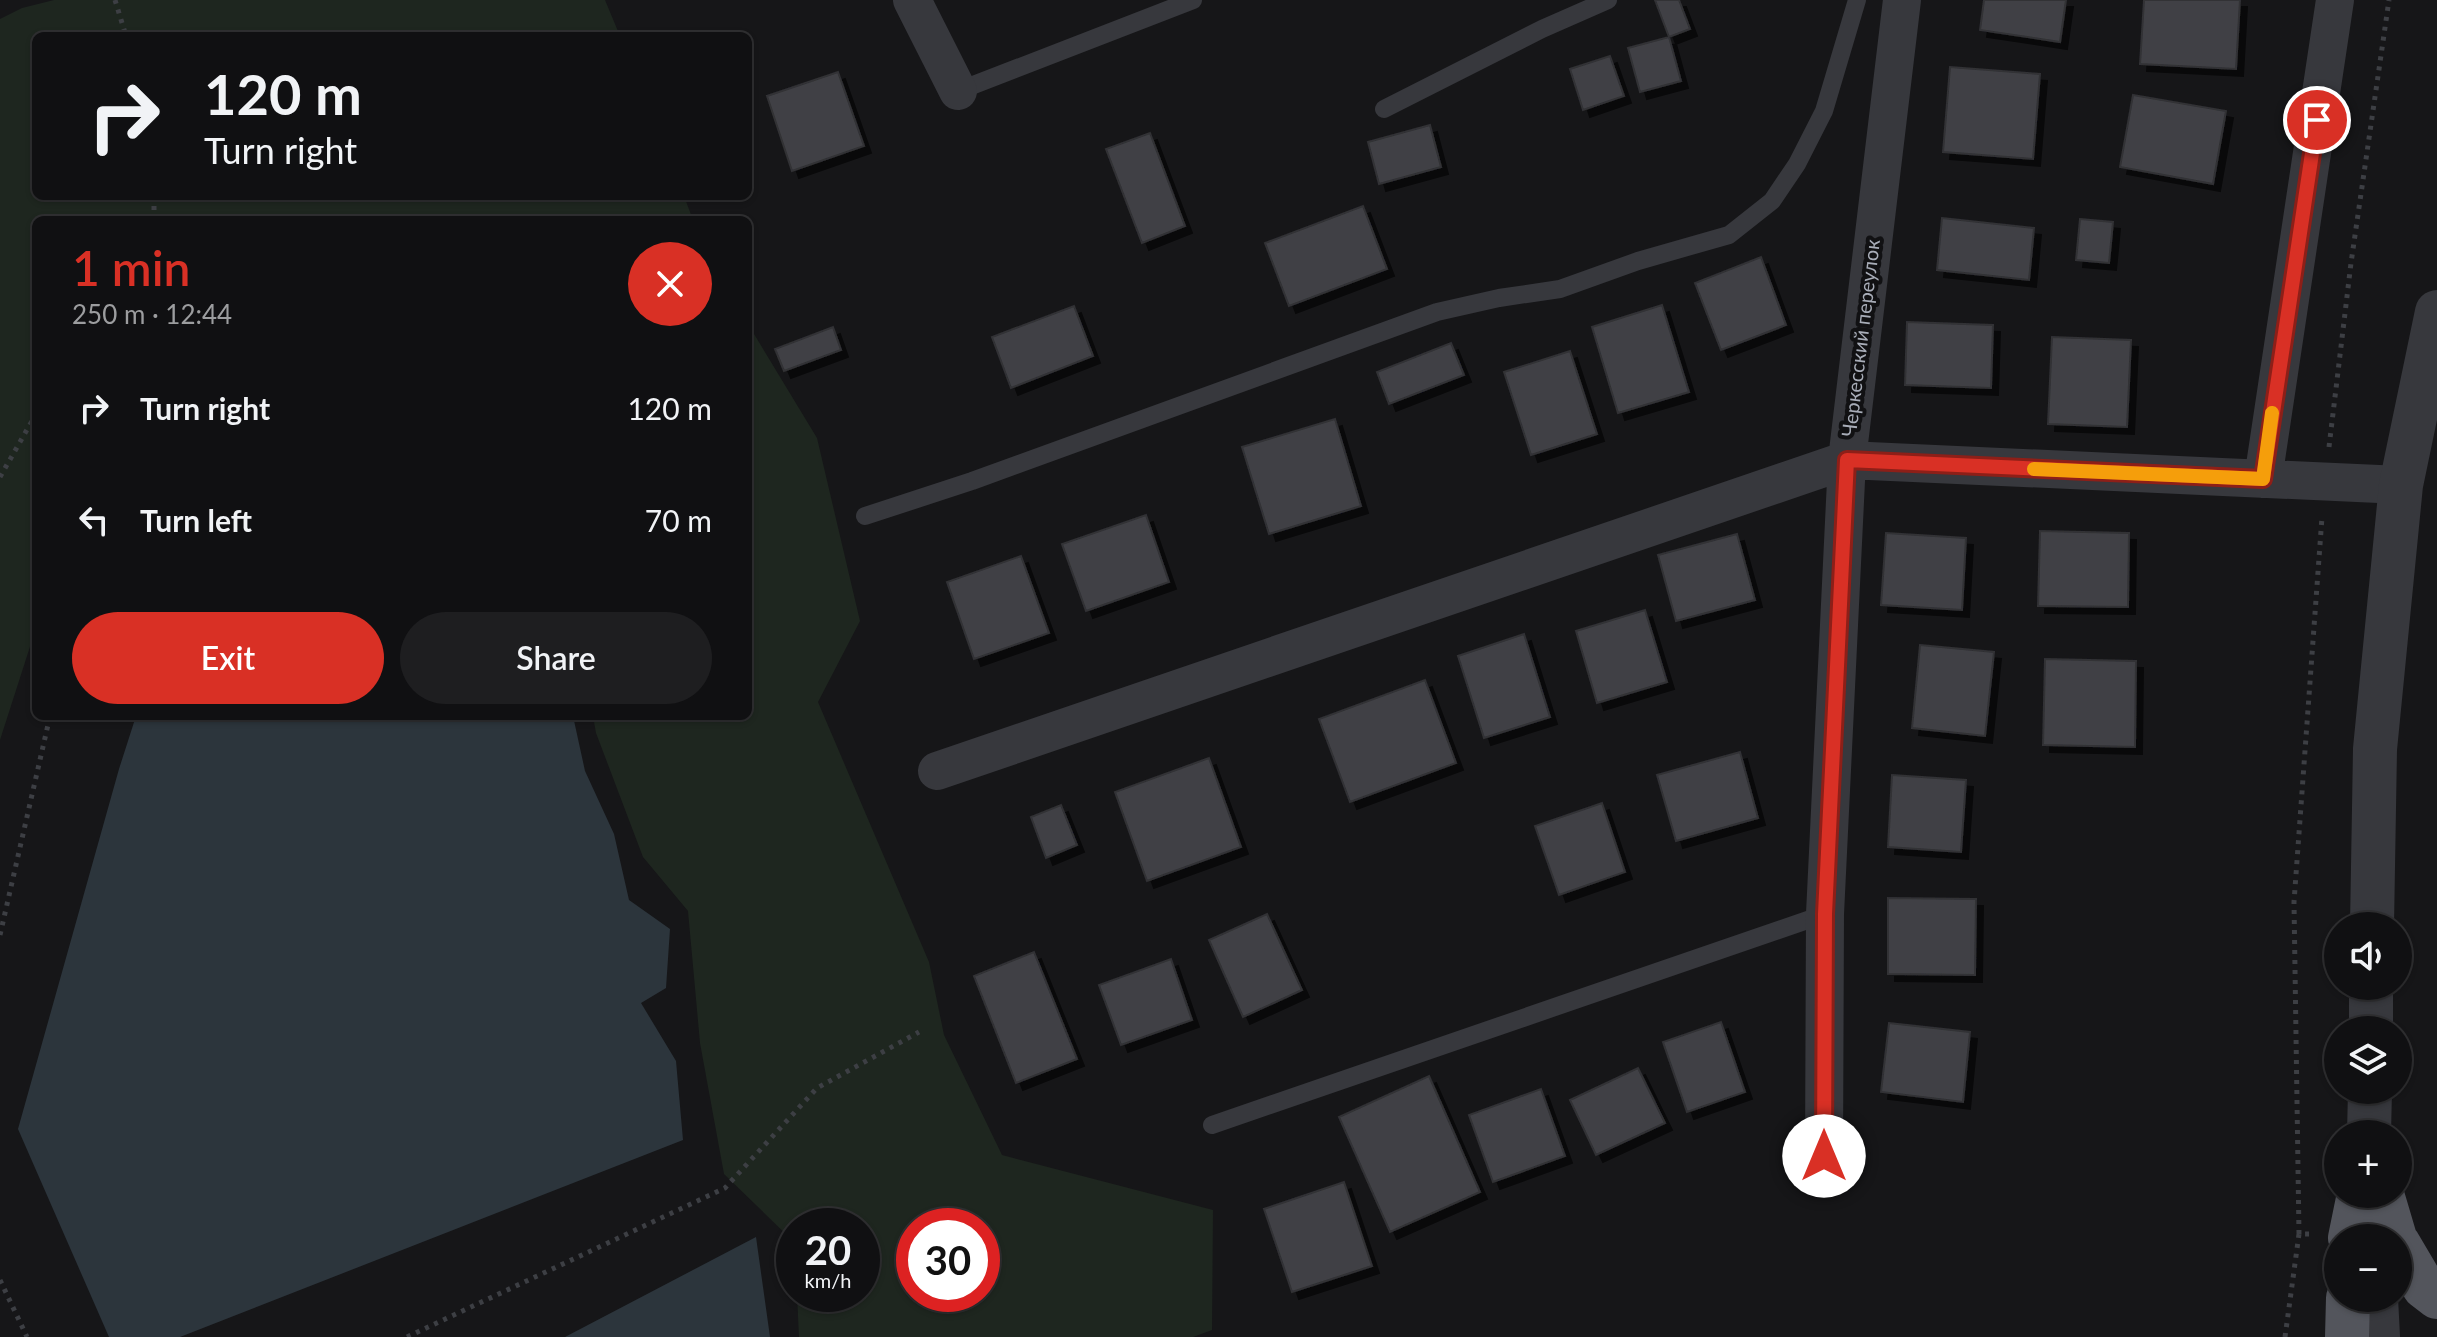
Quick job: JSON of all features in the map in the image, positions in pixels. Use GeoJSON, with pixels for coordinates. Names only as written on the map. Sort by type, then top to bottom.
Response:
{"type":"FeatureCollection","features":[{"type":"Feature","properties":{"kind":"main road"},"geometry":{"type":"LineString","coordinates":[[2412,1266],[2424,1287],[2437,1297]]}},
{"type":"Feature","properties":{"kind":"main road"},"geometry":{"type":"LineString","coordinates":[[2347,1337],[2348,1312]]}},
{"type":"Feature","properties":{"kind":"street"},"geometry":{"type":"LineString","coordinates":[[912,0],[958,91]]}},
{"type":"Feature","properties":{"kind":"street","name":"Черкесский переулок"},"geometry":{"type":"LineString","coordinates":[[1824,1156],[1825,914],[1847,460],[1902,0]]}},
{"type":"Feature","properties":{"kind":"street"},"geometry":{"type":"LineString","coordinates":[[2263,479],[2335,0]]}},
{"type":"Feature","properties":{"kind":"street"},"geometry":{"type":"LineString","coordinates":[[2372,912],[2375,749],[2401,485],[2437,312]]}},
{"type":"Feature","properties":{"kind":"street"},"geometry":{"type":"LineString","coordinates":[[937,771],[1847,460],[2401,485]]}},
{"type":"Feature","properties":{"kind":"street"},"geometry":{"type":"LineString","coordinates":[[2377,1312],[2378,1337]]}},
{"type":"Feature","properties":{"kind":"lane"},"geometry":{"type":"LineString","coordinates":[[958,91],[1193,0]]}},
{"type":"Feature","properties":{"kind":"lane"},"geometry":{"type":"LineString","coordinates":[[1384,109],[1542,29],[1608,0]]}},
{"type":"Feature","properties":{"kind":"lane"},"geometry":{"type":"LineString","coordinates":[[865,516],[972,481],[1437,312],[1560,289],[1638,261],[1729,235],[1772,201],[1797,164],[1824,111],[1857,0]]}},
{"type":"Feature","properties":{"kind":"lane"},"geometry":{"type":"LineString","coordinates":[[1212,1125],[1825,914]]}},
{"type":"Feature","properties":{"kind":"path"},"geometry":{"type":"LineString","coordinates":[[115,0],[125,32]]}},
{"type":"Feature","properties":{"kind":"path"},"geometry":{"type":"LineString","coordinates":[[2299,1234],[2294,902],[2325,481],[2351,263],[2389,0]]}},
{"type":"Feature","properties":{"kind":"path"},"geometry":{"type":"LineString","coordinates":[[0,477],[32,421]]}},
{"type":"Feature","properties":{"kind":"path"},"geometry":{"type":"LineString","coordinates":[[0,935],[49,720]]}},
{"type":"Feature","properties":{"kind":"path"},"geometry":{"type":"LineString","coordinates":[[407,1337],[725,1188],[817,1088],[919,1032]]}},
{"type":"Feature","properties":{"kind":"path"},"geometry":{"type":"LineString","coordinates":[[0,1280],[27,1337]]}},
{"type":"Feature","properties":{"kind":"shaded area"},"geometry":{"type":"Polygon","coordinates":[[[54,0],[605,0],[618,32],[32,32],[32,200],[686,200],[692,216],[32,216],[32,640],[0,740],[0,19],[22,8],[54,0]]]}},
{"type":"Feature","properties":{"kind":"shaded area"},"geometry":{"type":"Polygon","coordinates":[[[752,331],[817,438],[860,621],[818,702],[929,962],[944,1035],[1002,1155],[1213,1210],[1212,1330],[1193,1337],[799,1337],[798,1312],[880,1312],[880,1208],[776,1208],[776,1225],[724,1174],[700,1043],[688,911],[643,857],[594,720],[752,720],[752,331]]]}},
{"type":"Feature","properties":{"kind":"shaded area"},"geometry":{"type":"Polygon","coordinates":[[[135,720],[574,720],[585,771],[614,834],[629,900],[670,929],[666,988],[641,1003],[676,1061],[683,1140],[180,1337],[109,1337],[18,1129],[135,720]]]}},
{"type":"Feature","properties":{"kind":"shaded area"},"geometry":{"type":"Polygon","coordinates":[[[756,1237],[770,1337],[565,1337],[756,1237]]]}},
{"type":"Feature","properties":{"kind":"building"},"geometry":{"type":"Polygon","coordinates":[[[1655,0],[1679,0],[1690,29],[1669,37],[1655,0]]]}},
{"type":"Feature","properties":{"kind":"building"},"geometry":{"type":"Polygon","coordinates":[[[1984,0],[2066,0],[2060,42],[1980,30],[1984,0]]]}},
{"type":"Feature","properties":{"kind":"building"},"geometry":{"type":"Polygon","coordinates":[[[2144,0],[2240,0],[2236,69],[2140,64],[2144,0]]]}},
{"type":"Feature","properties":{"kind":"building"},"geometry":{"type":"Polygon","coordinates":[[[1669,37],[1681,81],[1640,92],[1628,48],[1669,37]]]}},
{"type":"Feature","properties":{"kind":"building"},"geometry":{"type":"Polygon","coordinates":[[[1610,56],[1624,96],[1583,110],[1570,69],[1610,56]]]}},
{"type":"Feature","properties":{"kind":"building"},"geometry":{"type":"Polygon","coordinates":[[[1950,67],[2040,74],[2033,159],[1943,152],[1950,67]]]}},
{"type":"Feature","properties":{"kind":"building"},"geometry":{"type":"Polygon","coordinates":[[[838,72],[864,146],[792,171],[767,96],[838,72]]]}},
{"type":"Feature","properties":{"kind":"building"},"geometry":{"type":"Polygon","coordinates":[[[2133,95],[2226,111],[2213,184],[2120,167],[2133,95]]]}},
{"type":"Feature","properties":{"kind":"building"},"geometry":{"type":"Polygon","coordinates":[[[1430,125],[1441,167],[1379,184],[1368,142],[1430,125]]]}},
{"type":"Feature","properties":{"kind":"building"},"geometry":{"type":"Polygon","coordinates":[[[1150,133],[1185,226],[1142,243],[1106,149],[1150,133]]]}},
{"type":"Feature","properties":{"kind":"building"},"geometry":{"type":"Polygon","coordinates":[[[1363,206],[1387,269],[1289,306],[1265,243],[1363,206]]]}},
{"type":"Feature","properties":{"kind":"building"},"geometry":{"type":"Polygon","coordinates":[[[1942,218],[2034,228],[2029,280],[1937,270],[1942,218]]]}},
{"type":"Feature","properties":{"kind":"building"},"geometry":{"type":"Polygon","coordinates":[[[2080,219],[2113,222],[2109,263],[2076,260],[2080,219]]]}},
{"type":"Feature","properties":{"kind":"building"},"geometry":{"type":"Polygon","coordinates":[[[1761,257],[1786,325],[1721,350],[1695,283],[1761,257]]]}},
{"type":"Feature","properties":{"kind":"building"},"geometry":{"type":"Polygon","coordinates":[[[1662,305],[1689,392],[1618,413],[1592,327],[1662,305]]]}},
{"type":"Feature","properties":{"kind":"building"},"geometry":{"type":"Polygon","coordinates":[[[1074,306],[1093,356],[1011,388],[992,337],[1074,306]]]}},
{"type":"Feature","properties":{"kind":"building"},"geometry":{"type":"Polygon","coordinates":[[[1907,322],[1993,325],[1991,388],[1905,385],[1907,322]]]}},
{"type":"Feature","properties":{"kind":"building"},"geometry":{"type":"Polygon","coordinates":[[[833,327],[841,350],[784,371],[775,349],[833,327]]]}},
{"type":"Feature","properties":{"kind":"building"},"geometry":{"type":"Polygon","coordinates":[[[2052,337],[2131,340],[2127,427],[2048,424],[2052,337]]]}},
{"type":"Feature","properties":{"kind":"building"},"geometry":{"type":"Polygon","coordinates":[[[1451,343],[1464,375],[1389,404],[1377,372],[1451,343]]]}},
{"type":"Feature","properties":{"kind":"building"},"geometry":{"type":"Polygon","coordinates":[[[1570,351],[1597,434],[1531,455],[1504,372],[1570,351]]]}},
{"type":"Feature","properties":{"kind":"building"},"geometry":{"type":"Polygon","coordinates":[[[1335,419],[1361,506],[1269,534],[1242,447],[1335,419]]]}},
{"type":"Feature","properties":{"kind":"building"},"geometry":{"type":"Polygon","coordinates":[[[1146,515],[1169,582],[1086,611],[1062,544],[1146,515]]]}},
{"type":"Feature","properties":{"kind":"building"},"geometry":{"type":"Polygon","coordinates":[[[2040,531],[2129,533],[2128,607],[2038,606],[2040,531]]]}},
{"type":"Feature","properties":{"kind":"building"},"geometry":{"type":"Polygon","coordinates":[[[1886,533],[1966,538],[1962,610],[1881,605],[1886,533]]]}},
{"type":"Feature","properties":{"kind":"building"},"geometry":{"type":"Polygon","coordinates":[[[1737,534],[1755,600],[1676,621],[1658,555],[1737,534]]]}},
{"type":"Feature","properties":{"kind":"building"},"geometry":{"type":"Polygon","coordinates":[[[1021,556],[1049,633],[974,659],[947,582],[1021,556]]]}},
{"type":"Feature","properties":{"kind":"building"},"geometry":{"type":"Polygon","coordinates":[[[1645,610],[1667,682],[1597,703],[1576,631],[1645,610]]]}},
{"type":"Feature","properties":{"kind":"building"},"geometry":{"type":"Polygon","coordinates":[[[1524,634],[1550,717],[1484,738],[1458,656],[1524,634]]]}},
{"type":"Feature","properties":{"kind":"building"},"geometry":{"type":"Polygon","coordinates":[[[1920,645],[1994,652],[1985,736],[1912,728],[1920,645]]]}},
{"type":"Feature","properties":{"kind":"building"},"geometry":{"type":"Polygon","coordinates":[[[2045,659],[2136,661],[2135,747],[2043,745],[2045,659]]]}},
{"type":"Feature","properties":{"kind":"building"},"geometry":{"type":"Polygon","coordinates":[[[1425,680],[1456,763],[1350,802],[1319,719],[1425,680]]]}},
{"type":"Feature","properties":{"kind":"building"},"geometry":{"type":"Polygon","coordinates":[[[1740,752],[1758,818],[1676,841],[1657,775],[1740,752]]]}},
{"type":"Feature","properties":{"kind":"building"},"geometry":{"type":"Polygon","coordinates":[[[1209,758],[1241,847],[1147,881],[1115,792],[1209,758]]]}},
{"type":"Feature","properties":{"kind":"building"},"geometry":{"type":"Polygon","coordinates":[[[1892,775],[1966,780],[1961,852],[1888,847],[1892,775]]]}},
{"type":"Feature","properties":{"kind":"building"},"geometry":{"type":"Polygon","coordinates":[[[1602,803],[1625,872],[1559,895],[1535,826],[1602,803]]]}},
{"type":"Feature","properties":{"kind":"building"},"geometry":{"type":"Polygon","coordinates":[[[1061,805],[1077,845],[1046,858],[1031,817],[1061,805]]]}},
{"type":"Feature","properties":{"kind":"building"},"geometry":{"type":"Polygon","coordinates":[[[1888,898],[1976,899],[1975,975],[1888,974],[1888,898]]]}},
{"type":"Feature","properties":{"kind":"building"},"geometry":{"type":"Polygon","coordinates":[[[1267,914],[1302,990],[1243,1017],[1209,940],[1267,914]]]}},
{"type":"Feature","properties":{"kind":"building"},"geometry":{"type":"Polygon","coordinates":[[[1034,952],[1077,1059],[1016,1083],[974,976],[1034,952]]]}},
{"type":"Feature","properties":{"kind":"building"},"geometry":{"type":"Polygon","coordinates":[[[1171,959],[1192,1020],[1121,1045],[1099,985],[1171,959]]]}},
{"type":"Feature","properties":{"kind":"building"},"geometry":{"type":"Polygon","coordinates":[[[1721,1022],[1745,1092],[1687,1112],[1663,1042],[1721,1022]]]}},
{"type":"Feature","properties":{"kind":"building"},"geometry":{"type":"Polygon","coordinates":[[[1889,1023],[1970,1032],[1963,1102],[1881,1092],[1889,1023]]]}},
{"type":"Feature","properties":{"kind":"building"},"geometry":{"type":"Polygon","coordinates":[[[1638,1068],[1665,1123],[1596,1155],[1570,1100],[1638,1068]]]}},
{"type":"Feature","properties":{"kind":"building"},"geometry":{"type":"Polygon","coordinates":[[[1429,1076],[1480,1192],[1390,1232],[1339,1117],[1429,1076]]]}},
{"type":"Feature","properties":{"kind":"building"},"geometry":{"type":"Polygon","coordinates":[[[1541,1089],[1565,1156],[1493,1182],[1469,1115],[1541,1089]]]}},
{"type":"Feature","properties":{"kind":"building"},"geometry":{"type":"Polygon","coordinates":[[[1344,1182],[1372,1266],[1292,1292],[1264,1209],[1344,1182]]]}},
{"type":"Feature","properties":{"kind":"slow traffic"},"geometry":{"type":"LineString","coordinates":[[2034,469],[2263,479],[2272,413]]}},
{"type":"Feature","properties":{"kind":"route"},"geometry":{"type":"LineString","coordinates":[[1824,1156],[1825,914],[1847,460],[2263,479],[2317,120]]}}]}
